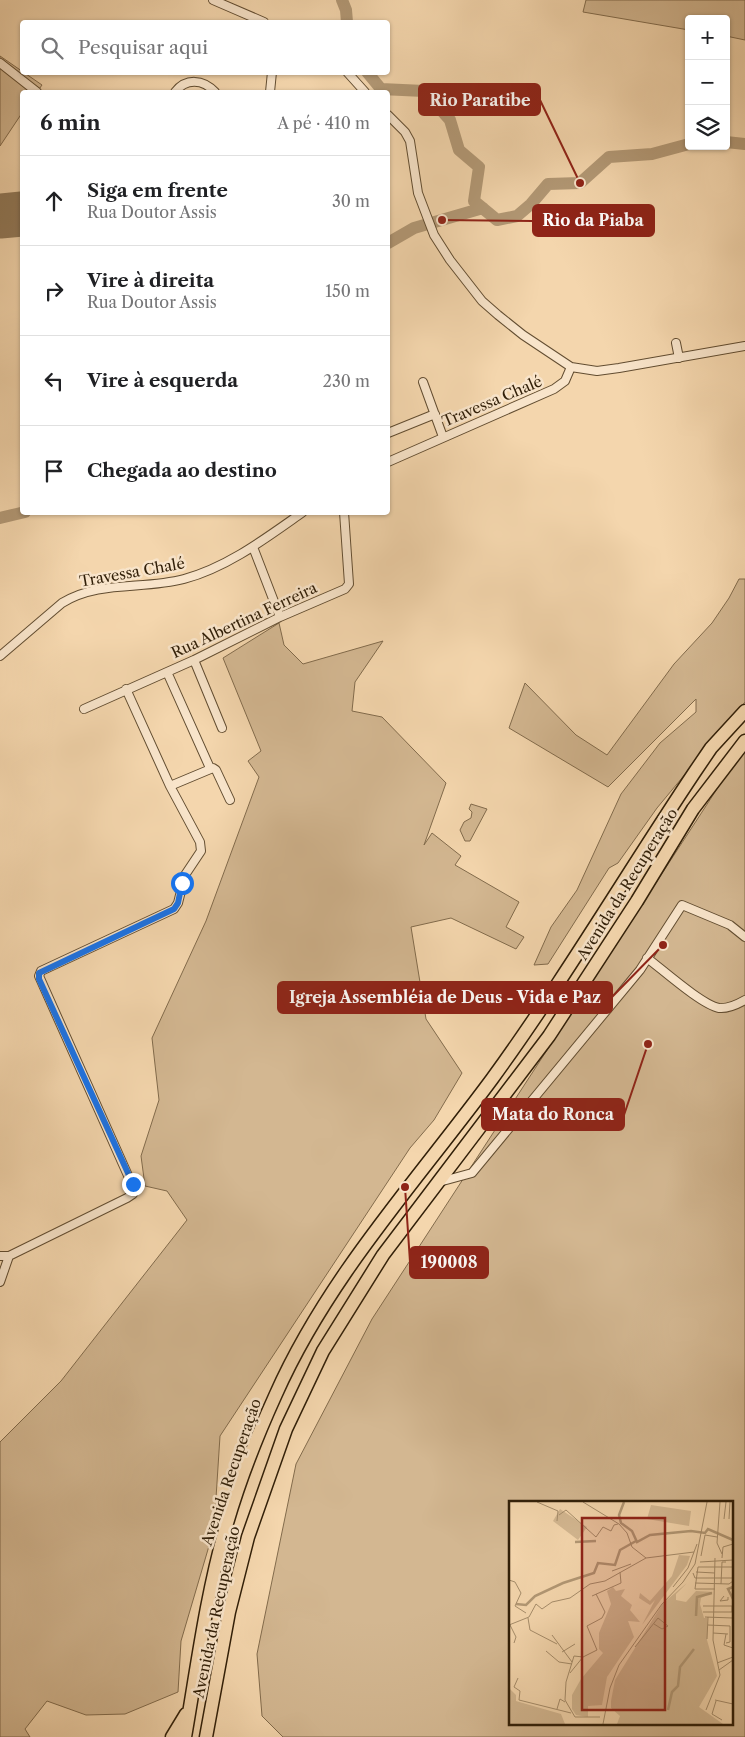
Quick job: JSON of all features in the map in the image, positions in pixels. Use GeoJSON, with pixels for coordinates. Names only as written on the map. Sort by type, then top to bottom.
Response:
{"type":"FeatureCollection","features":[{"type":"Feature","properties":{"kind":"highway","name":"Avenida Recuperação"},"geometry":{"type":"LineString","coordinates":[[191,1705],[206,1613],[220,1550],[247,1465],[280,1385],[310,1327],[349,1266],[451,1134],[541,1011],[694,773],[712,748],[745,711]]}},
{"type":"Feature","properties":{"kind":"highway","name":"Avenida da Recuperação"},"geometry":{"type":"LineString","coordinates":[[206,1737],[239,1567],[257,1506],[286,1429],[334,1332],[384,1255],[549,1036],[632,909],[693,809],[745,740]]}},
{"type":"Feature","properties":{"kind":"highway","name":"Avenida da Recuperação"},"geometry":{"type":"LineString","coordinates":[[185,1737],[191,1705]]}},
{"type":"Feature","properties":{"kind":"highway"},"geometry":{"type":"LineString","coordinates":[[172,1737],[191,1705]]}},
{"type":"Feature","properties":{"kind":"street"},"geometry":{"type":"LineString","coordinates":[[213,0],[259,20]]}},
{"type":"Feature","properties":{"kind":"street"},"geometry":{"type":"LineString","coordinates":[[0,63],[34,90]]}},
{"type":"Feature","properties":{"kind":"street"},"geometry":{"type":"LineString","coordinates":[[270,90],[272,75]]}},
{"type":"Feature","properties":{"kind":"street"},"geometry":{"type":"LineString","coordinates":[[350,75],[363,90]]}},
{"type":"Feature","properties":{"kind":"street"},"geometry":{"type":"LineString","coordinates":[[177,90],[182,85],[190,82],[202,82],[212,90]]}},
{"type":"Feature","properties":{"kind":"street"},"geometry":{"type":"LineString","coordinates":[[390,116],[406,132],[410,141],[418,193],[434,235],[472,288],[498,315],[523,336],[571,367],[598,371],[745,346]]}},
{"type":"Feature","properties":{"kind":"street"},"geometry":{"type":"LineString","coordinates":[[676,343],[678,358]]}},
{"type":"Feature","properties":{"kind":"street","name":"Travessa Chalé"},"geometry":{"type":"LineString","coordinates":[[390,461],[554,389],[565,381],[571,367]]}},
{"type":"Feature","properties":{"kind":"street"},"geometry":{"type":"LineString","coordinates":[[423,382],[443,437]]}},
{"type":"Feature","properties":{"kind":"street"},"geometry":{"type":"LineString","coordinates":[[390,432],[435,414]]}},
{"type":"Feature","properties":{"kind":"street","name":"Travessa Chalé"},"geometry":{"type":"LineString","coordinates":[[0,656],[72,596],[100,589],[167,583],[186,578],[253,547],[299,515]]}},
{"type":"Feature","properties":{"kind":"street","name":"Rua Albertina Ferreira"},"geometry":{"type":"LineString","coordinates":[[84,709],[194,660],[280,617],[348,587],[344,515]]}},
{"type":"Feature","properties":{"kind":"street"},"geometry":{"type":"LineString","coordinates":[[253,547],[280,617]]}},
{"type":"Feature","properties":{"kind":"street"},"geometry":{"type":"LineString","coordinates":[[194,660],[222,728]]}},
{"type":"Feature","properties":{"kind":"street"},"geometry":{"type":"LineString","coordinates":[[167,672],[211,768],[216,770],[230,800]]}},
{"type":"Feature","properties":{"kind":"street"},"geometry":{"type":"LineString","coordinates":[[0,1256],[9,1256],[133,1194],[134,1189],[39,979],[39,973],[48,967],[174,909],[178,903],[185,875],[201,851],[196,833],[170,786],[126,689]]}},
{"type":"Feature","properties":{"kind":"street"},"geometry":{"type":"LineString","coordinates":[[170,786],[211,768]]}},
{"type":"Feature","properties":{"kind":"street"},"geometry":{"type":"LineString","coordinates":[[439,1182],[472,1173],[647,958],[682,905],[730,925],[745,937]]}},
{"type":"Feature","properties":{"kind":"street"},"geometry":{"type":"LineString","coordinates":[[647,958],[706,1002],[720,1008],[736,1005],[745,1000]]}},
{"type":"Feature","properties":{"kind":"street"},"geometry":{"type":"LineString","coordinates":[[0,1282],[9,1256]]}},
{"type":"Feature","properties":{"kind":"shaded area"},"geometry":{"type":"Polygon","coordinates":[[[586,0],[745,0],[745,40],[730,37],[730,15],[685,15],[685,29],[583,12],[586,0]]]}},
{"type":"Feature","properties":{"kind":"shaded area"},"geometry":{"type":"Polygon","coordinates":[[[0,56],[20,70],[20,75],[28,75],[42,85],[38,90],[20,90],[20,116],[0,146],[0,56]]]}},
{"type":"Feature","properties":{"kind":"shaded area"},"geometry":{"type":"Polygon","coordinates":[[[739,579],[745,579],[745,702],[657,808],[618,863],[609,868],[548,964],[534,965],[551,927],[577,890],[621,794],[660,743],[696,712],[696,699],[608,787],[509,728],[525,683],[576,735],[607,755],[674,664],[712,623],[739,579]]]}},
{"type":"Feature","properties":{"kind":"shaded area"},"geometry":{"type":"Polygon","coordinates":[[[279,623],[284,645],[303,664],[383,641],[355,682],[352,711],[382,717],[446,783],[424,845],[432,833],[461,856],[455,865],[519,902],[506,927],[524,937],[516,949],[451,918],[411,927],[426,1019],[462,1073],[434,1120],[410,1148],[220,1436],[214,1529],[181,1641],[178,1692],[125,1714],[86,1715],[47,1701],[25,1729],[30,1737],[0,1737],[0,1442],[61,1381],[187,1220],[167,1191],[145,1186],[141,1156],[159,1100],[152,1038],[206,921],[259,777],[248,761],[261,751],[223,658],[279,623]]]}},
{"type":"Feature","properties":{"kind":"shaded area"},"geometry":{"type":"Polygon","coordinates":[[[745,752],[745,1737],[283,1737],[262,1716],[257,1654],[296,1464],[372,1319],[730,769],[745,752]]]}},
{"type":"Feature","properties":{"kind":"shaded area"},"geometry":{"type":"Polygon","coordinates":[[[471,804],[487,809],[470,841],[465,841],[460,830],[464,822],[471,818],[472,812],[469,809],[471,804]]]}},
{"type":"Feature","properties":{"kind":"waterway"},"geometry":{"type":"LineString","coordinates":[[342,0],[346,10],[347,20]]}},
{"type":"Feature","properties":{"kind":"waterway"},"geometry":{"type":"LineString","coordinates":[[369,75],[381,89],[424,91],[450,120],[459,150],[479,167],[474,201],[497,220],[517,216],[531,204],[548,184],[580,183],[609,157],[652,154],[685,145]]}},
{"type":"Feature","properties":{"kind":"waterway"},"geometry":{"type":"LineString","coordinates":[[730,142],[745,144]]}},
{"type":"Feature","properties":{"kind":"waterway"},"geometry":{"type":"LineString","coordinates":[[390,242],[414,228],[483,208]]}},
{"type":"Feature","properties":{"kind":"waterway"},"geometry":{"type":"LineString","coordinates":[[0,518],[20,513]]}},
{"type":"Feature","properties":{"kind":"runway"},"geometry":{"type":"LineString","coordinates":[[0,216],[20,214]]}},
{"type":"Feature","properties":{"kind":"place","name":"Rio Paratibe"},"geometry":{"type":"Point","coordinates":[580,183]}},
{"type":"Feature","properties":{"kind":"place","name":"Rio da Piaba"},"geometry":{"type":"Point","coordinates":[442,220]}},
{"type":"Feature","properties":{"kind":"place","name":"Igreja Assembléia de Deus - Vida e Paz"},"geometry":{"type":"Point","coordinates":[663,945]}},
{"type":"Feature","properties":{"kind":"place","name":"Mata do Ronca"},"geometry":{"type":"Point","coordinates":[648,1044]}},
{"type":"Feature","properties":{"kind":"place","name":"190008"},"geometry":{"type":"Point","coordinates":[405,1187]}},
{"type":"Feature","properties":{"kind":"route"},"geometry":{"type":"LineString","coordinates":[[133,1184],[68,1046],[39,979],[39,973],[40,970],[174,909],[181,895],[182,883]]}}]}
